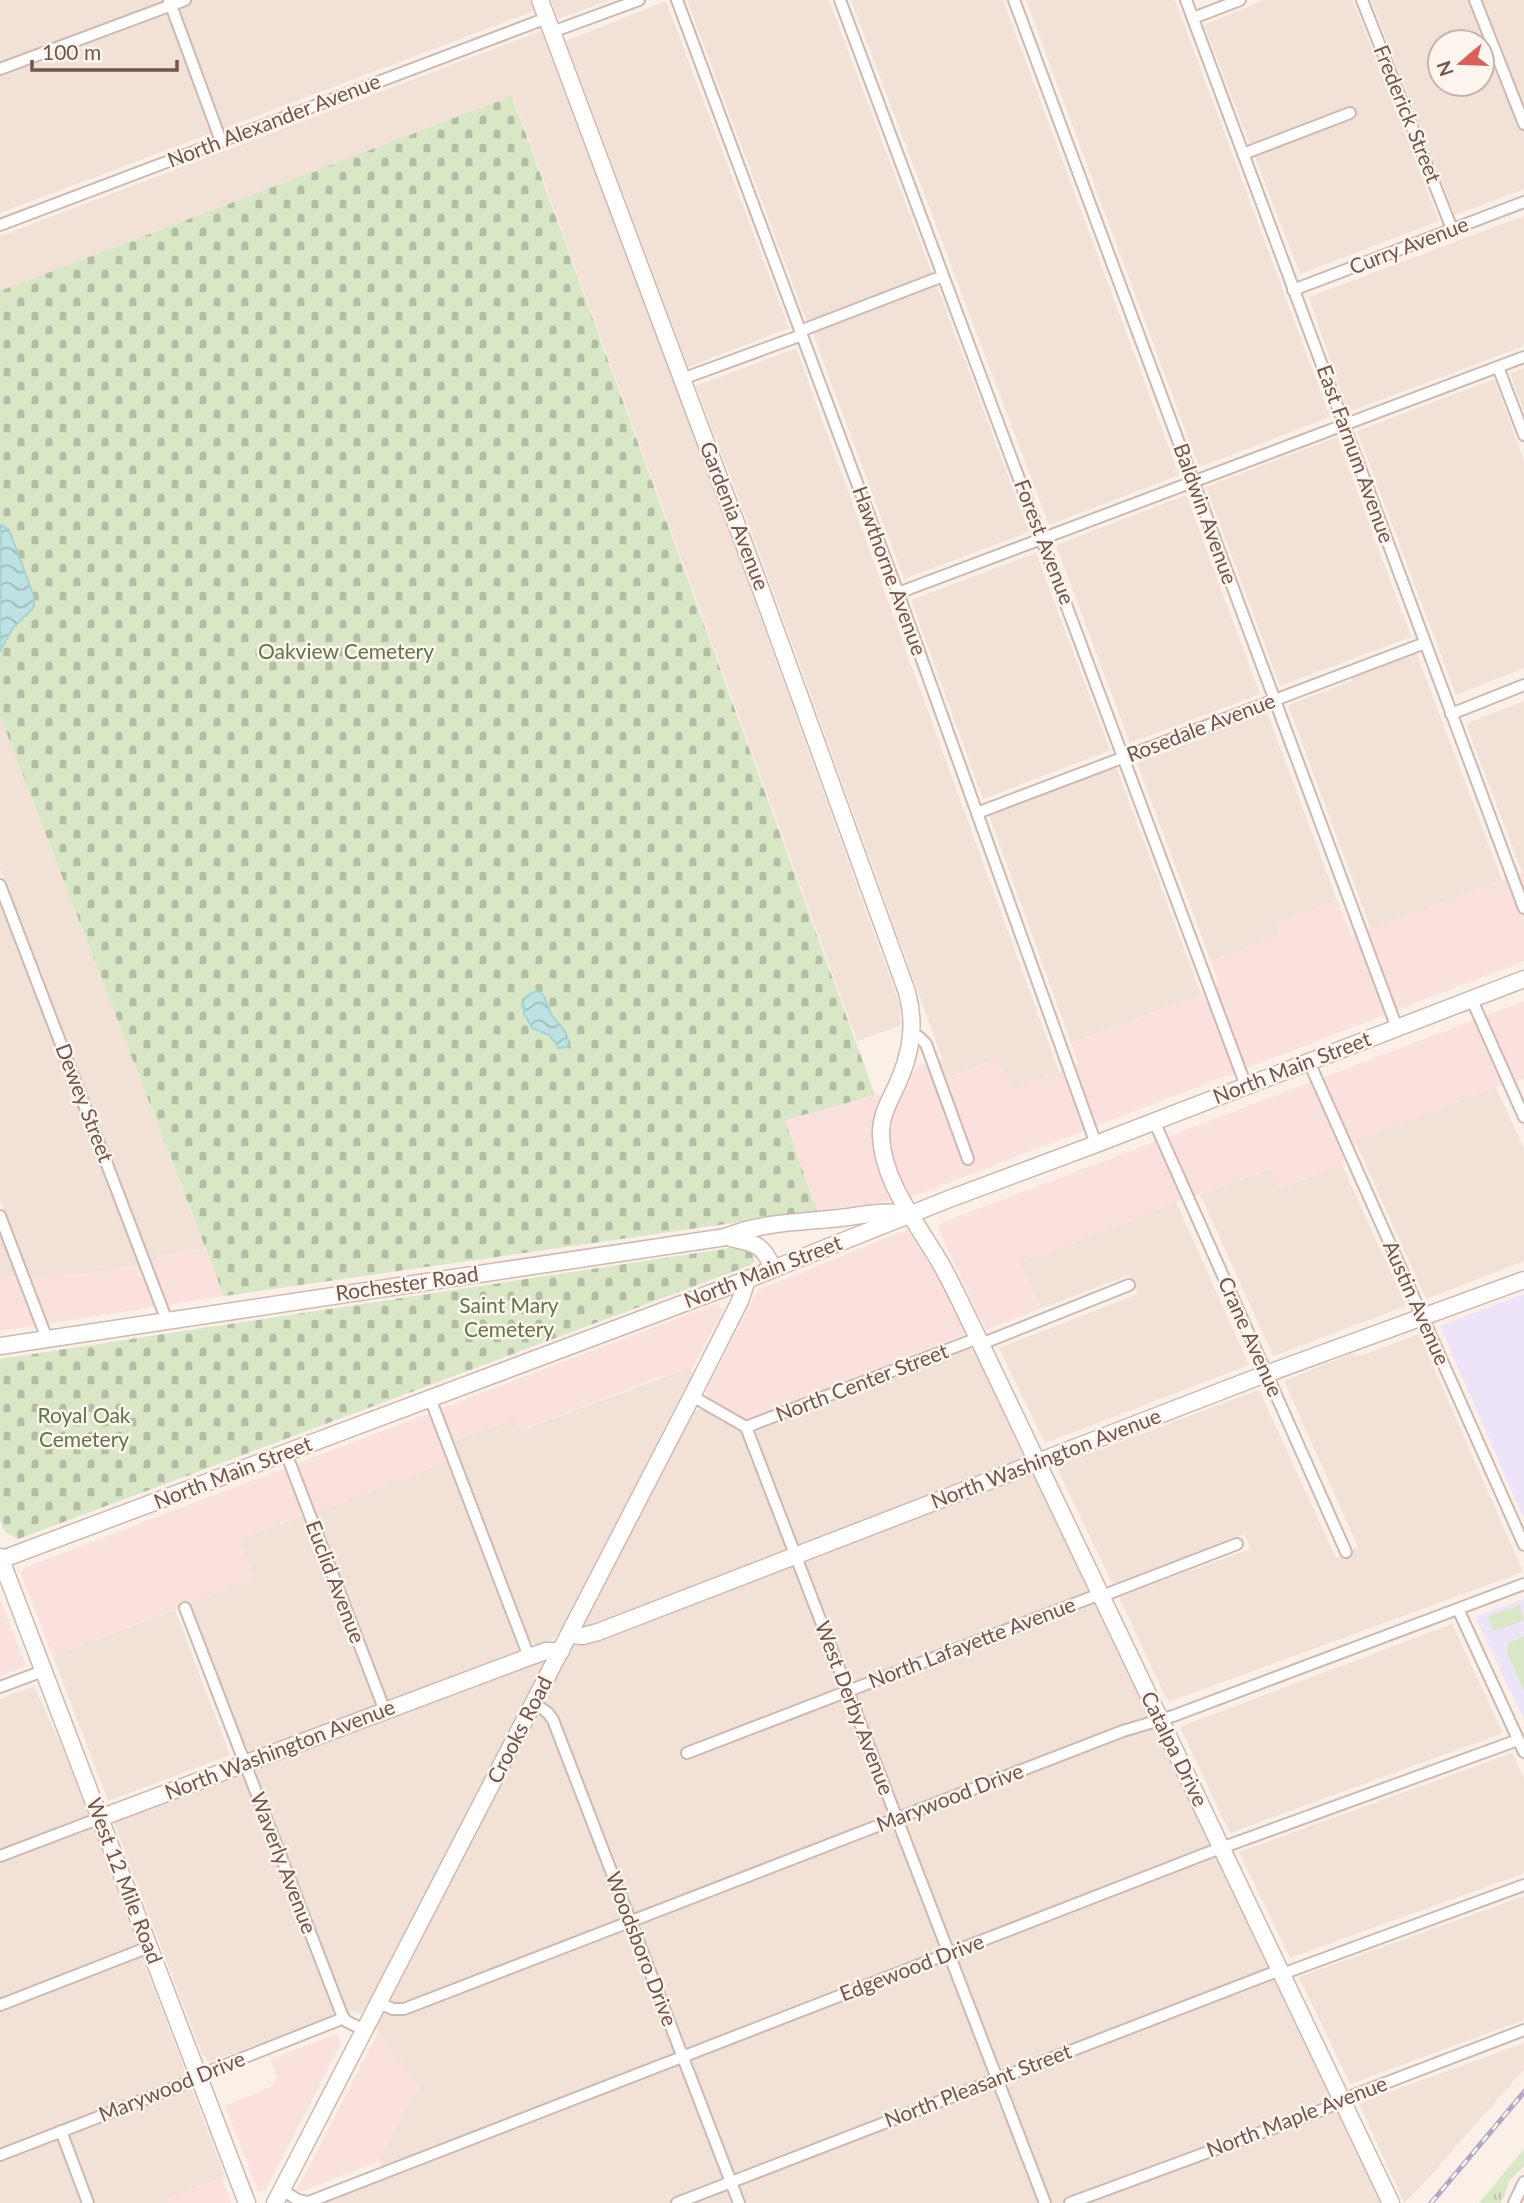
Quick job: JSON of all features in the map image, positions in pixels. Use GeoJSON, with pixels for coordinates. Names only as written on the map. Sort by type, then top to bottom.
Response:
{"type":"FeatureCollection","features":[{"type":"Feature","properties":{"kind":"main road","name":"Gardenia Avenue"},"geometry":{"type":"LineString","coordinates":[[540,0],[761,587],[907,992],[913,1035],[897,1085],[885,1108],[881,1133],[883,1150],[895,1187],[957,1296]]}},
{"type":"Feature","properties":{"kind":"main road","name":"North Main Street"},"geometry":{"type":"LineString","coordinates":[[773,1269],[1524,979]]}},
{"type":"Feature","properties":{"kind":"main road"},"geometry":{"type":"LineString","coordinates":[[726,1237],[783,1224],[887,1211],[911,1214]]}},
{"type":"Feature","properties":{"kind":"main road","name":"Rochester Road"},"geometry":{"type":"LineString","coordinates":[[0,1346],[726,1237],[756,1244],[766,1253],[773,1269]]}},
{"type":"Feature","properties":{"kind":"main road"},"geometry":{"type":"LineString","coordinates":[[747,1280],[773,1269]]}},
{"type":"Feature","properties":{"kind":"main road","name":"North Main Street"},"geometry":{"type":"LineString","coordinates":[[0,1559],[747,1280]]}},
{"type":"Feature","properties":{"kind":"main road","name":"Crooks Road"},"geometry":{"type":"LineString","coordinates":[[278,2197],[692,1396],[740,1301],[747,1280]]}},
{"type":"Feature","properties":{"kind":"main road","name":"North Washington Avenue"},"geometry":{"type":"LineString","coordinates":[[569,1635],[583,1636],[598,1632],[1266,1373],[1524,1280]]}},
{"type":"Feature","properties":{"kind":"main road","name":"Catalpa Drive"},"geometry":{"type":"LineString","coordinates":[[957,1296],[1391,2203]]}},
{"type":"Feature","properties":{"kind":"main road","name":"West 12 Mile Road"},"geometry":{"type":"LineString","coordinates":[[0,1559],[247,2203]]}},
{"type":"Feature","properties":{"kind":"main road","name":"North Washington Avenue"},"geometry":{"type":"LineString","coordinates":[[100,1818],[529,1657],[546,1651],[561,1651]]}},
{"type":"Feature","properties":{"kind":"street"},"geometry":{"type":"LineString","coordinates":[[0,69],[170,2],[185,0]]}},
{"type":"Feature","properties":{"kind":"street","name":"North Alexander Avenue"},"geometry":{"type":"LineString","coordinates":[[0,225],[222,141],[550,25],[639,0]]}},
{"type":"Feature","properties":{"kind":"street","name":"Hawthorne Avenue"},"geometry":{"type":"LineString","coordinates":[[677,0],[898,593],[1096,1144]]}},
{"type":"Feature","properties":{"kind":"street","name":"Forest Avenue"},"geometry":{"type":"LineString","coordinates":[[840,0],[1246,1086]]}},
{"type":"Feature","properties":{"kind":"street","name":"Baldwin Avenue"},"geometry":{"type":"LineString","coordinates":[[1014,0],[1397,1028]]}},
{"type":"Feature","properties":{"kind":"street","name":"East Farnum Avenue"},"geometry":{"type":"LineString","coordinates":[[1186,0],[1524,908]]}},
{"type":"Feature","properties":{"kind":"street"},"geometry":{"type":"LineString","coordinates":[[1192,18],[1240,0]]}},
{"type":"Feature","properties":{"kind":"street","name":"Frederick Street"},"geometry":{"type":"LineString","coordinates":[[1362,0],[1452,229]]}},
{"type":"Feature","properties":{"kind":"street"},"geometry":{"type":"LineString","coordinates":[[1475,0],[1524,124]]}},
{"type":"Feature","properties":{"kind":"street"},"geometry":{"type":"LineString","coordinates":[[170,2],[222,141]]}},
{"type":"Feature","properties":{"kind":"street"},"geometry":{"type":"LineString","coordinates":[[1243,154],[1350,113]]}},
{"type":"Feature","properties":{"kind":"street","name":"Curry Avenue"},"geometry":{"type":"LineString","coordinates":[[1293,290],[1524,202]]}},
{"type":"Feature","properties":{"kind":"street"},"geometry":{"type":"LineString","coordinates":[[682,379],[943,276]]}},
{"type":"Feature","properties":{"kind":"street"},"geometry":{"type":"LineString","coordinates":[[898,593],[1524,358]]}},
{"type":"Feature","properties":{"kind":"street"},"geometry":{"type":"LineString","coordinates":[[1499,367],[1524,435]]}},
{"type":"Feature","properties":{"kind":"street","name":"Rosedale Avenue"},"geometry":{"type":"LineString","coordinates":[[977,813],[1425,643]]}},
{"type":"Feature","properties":{"kind":"street"},"geometry":{"type":"LineString","coordinates":[[1451,714],[1524,685]]}},
{"type":"Feature","properties":{"kind":"street","name":"Dewey Street"},"geometry":{"type":"LineString","coordinates":[[0,885],[167,1321]]}},
{"type":"Feature","properties":{"kind":"street"},"geometry":{"type":"LineString","coordinates":[[1472,1000],[1524,1117]]}},
{"type":"Feature","properties":{"kind":"street","name":"Gardenia Avenue"},"geometry":{"type":"LineString","coordinates":[[913,1035],[926,1044],[968,1159]]}},
{"type":"Feature","properties":{"kind":"street","name":"Austin Avenue"},"geometry":{"type":"LineString","coordinates":[[1308,1062],[1524,1545]]}},
{"type":"Feature","properties":{"kind":"street","name":"Crane Avenue"},"geometry":{"type":"LineString","coordinates":[[1154,1121],[1346,1552]]}},
{"type":"Feature","properties":{"kind":"street"},"geometry":{"type":"LineString","coordinates":[[0,1216],[47,1339]]}},
{"type":"Feature","properties":{"kind":"street","name":"North Center Street"},"geometry":{"type":"LineString","coordinates":[[746,1427],[1129,1285]]}},
{"type":"Feature","properties":{"kind":"street"},"geometry":{"type":"LineString","coordinates":[[692,1396],[746,1427]]}},
{"type":"Feature","properties":{"kind":"street"},"geometry":{"type":"LineString","coordinates":[[430,1398],[529,1657]]}},
{"type":"Feature","properties":{"kind":"street","name":"West Derby Avenue"},"geometry":{"type":"LineString","coordinates":[[746,1427],[1045,2203]]}},
{"type":"Feature","properties":{"kind":"street","name":"Euclid Avenue"},"geometry":{"type":"LineString","coordinates":[[286,1453],[385,1711]]}},
{"type":"Feature","properties":{"kind":"street","name":"North Lafayette Avenue"},"geometry":{"type":"LineString","coordinates":[[687,1753],[1237,1544]]}},
{"type":"Feature","properties":{"kind":"street","name":"Marywood Drive"},"geometry":{"type":"LineString","coordinates":[[379,2003],[393,2009],[404,2009],[1123,1731],[1524,1584]]}},
{"type":"Feature","properties":{"kind":"street","name":"Waverly Avenue"},"geometry":{"type":"LineString","coordinates":[[185,1608],[344,2018]]}},
{"type":"Feature","properties":{"kind":"street"},"geometry":{"type":"LineString","coordinates":[[1458,1609],[1524,1752]]}},
{"type":"Feature","properties":{"kind":"street"},"geometry":{"type":"LineString","coordinates":[[0,1687],[43,1671]]}},
{"type":"Feature","properties":{"kind":"street","name":"Woodsboro Drive"},"geometry":{"type":"LineString","coordinates":[[534,1703],[553,1720],[739,2203]]}},
{"type":"Feature","properties":{"kind":"street","name":"Edgewood Drive"},"geometry":{"type":"LineString","coordinates":[[278,2197],[307,2202],[1222,1848],[1518,1740]]}},
{"type":"Feature","properties":{"kind":"street","name":"North Washington Avenue"},"geometry":{"type":"LineString","coordinates":[[0,1857],[100,1818]]}},
{"type":"Feature","properties":{"kind":"street","name":"North Pleasant Street"},"geometry":{"type":"LineString","coordinates":[[677,2203],[998,2078],[1524,1885]]}},
{"type":"Feature","properties":{"kind":"street"},"geometry":{"type":"LineString","coordinates":[[0,2005],[149,1947]]}},
{"type":"Feature","properties":{"kind":"street"},"geometry":{"type":"LineString","coordinates":[[344,2018],[364,2030]]}},
{"type":"Feature","properties":{"kind":"street","name":"Marywood Drive"},"geometry":{"type":"LineString","coordinates":[[0,2155],[344,2018]]}},
{"type":"Feature","properties":{"kind":"street","name":"North Maple Avenue"},"geometry":{"type":"LineString","coordinates":[[1070,2203],[1524,2030]]}},
{"type":"Feature","properties":{"kind":"street"},"geometry":{"type":"LineString","coordinates":[[61,2131],[88,2203]]}},
{"type":"Feature","properties":{"kind":"street"},"geometry":{"type":"LineString","coordinates":[[1514,2203],[1524,2182]]}},
{"type":"Feature","properties":{"kind":"shaded area"},"geometry":{"type":"Polygon","coordinates":[[[0,0],[530,0],[534,11],[0,213],[0,0]]]}},
{"type":"Feature","properties":{"kind":"shaded area"},"geometry":{"type":"Polygon","coordinates":[[[551,0],[610,0],[558,19],[551,0]]]}},
{"type":"Feature","properties":{"kind":"shaded area"},"geometry":{"type":"Polygon","coordinates":[[[687,0],[829,0],[933,276],[807,322],[687,0]]]}},
{"type":"Feature","properties":{"kind":"shaded area"},"geometry":{"type":"Polygon","coordinates":[[[851,0],[1003,0],[1179,475],[1049,525],[851,0]]]}},
{"type":"Feature","properties":{"kind":"shaded area"},"geometry":{"type":"Polygon","coordinates":[[[1026,0],[1175,0],[1330,417],[1199,467],[1026,0]]]}},
{"type":"Feature","properties":{"kind":"shaded area"},"geometry":{"type":"Polygon","coordinates":[[[1264,0],[1353,0],[1439,221],[1300,274],[1204,25],[1264,0]]]}},
{"type":"Feature","properties":{"kind":"shaded area"},"geometry":{"type":"Polygon","coordinates":[[[1371,0],[1524,0],[1524,189],[1455,215],[1371,0]]]}},
{"type":"Feature","properties":{"kind":"shaded area"},"geometry":{"type":"Polygon","coordinates":[[[666,1],[789,328],[688,367],[566,41],[666,1]]]}},
{"type":"Feature","properties":{"kind":"shaded area"},"geometry":{"type":"Polygon","coordinates":[[[541,31],[709,475],[899,1003],[901,1025],[857,1041],[513,96],[0,291],[0,236],[541,31]]]}},
{"type":"Feature","properties":{"kind":"shaded area"},"geometry":{"type":"Polygon","coordinates":[[[1524,216],[1524,346],[1348,412],[1309,297],[1524,216]]]}},
{"type":"Feature","properties":{"kind":"shaded area"},"geometry":{"type":"Polygon","coordinates":[[[936,283],[1029,532],[904,579],[812,331],[936,283]]]}},
{"type":"Feature","properties":{"kind":"shaded area"},"geometry":{"type":"Polygon","coordinates":[[[796,348],[1059,1072],[1010,1090],[998,1058],[949,1077],[758,549],[696,386],[796,348]]]}},
{"type":"Feature","properties":{"kind":"shaded area"},"geometry":{"type":"Polygon","coordinates":[[[1524,368],[1524,412],[1510,373],[1524,368]]]}},
{"type":"Feature","properties":{"kind":"shaded area"},"geometry":{"type":"Polygon","coordinates":[[[1494,379],[1524,461],[1524,668],[1456,695],[1357,431],[1494,379]]]}},
{"type":"Feature","properties":{"kind":"shaded area"},"geometry":{"type":"Polygon","coordinates":[[[1337,437],[1411,637],[1280,686],[1206,487],[1337,437]]]}},
{"type":"Feature","properties":{"kind":"shaded area"},"geometry":{"type":"Polygon","coordinates":[[[1186,495],[1260,694],[1130,743],[1056,545],[1186,495]]]}},
{"type":"Feature","properties":{"kind":"shaded area"},"geometry":{"type":"Polygon","coordinates":[[[1036,553],[1110,750],[983,799],[911,600],[1036,553]]]}},
{"type":"Feature","properties":{"kind":"shaded area"},"geometry":{"type":"Polygon","coordinates":[[[1416,652],[1502,880],[1371,929],[1288,705],[1352,681],[1351,676],[1416,652]]]}},
{"type":"Feature","properties":{"kind":"shaded area"},"geometry":{"type":"Polygon","coordinates":[[[1524,701],[1524,872],[1522,872],[1466,724],[1524,701]]]}},
{"type":"Feature","properties":{"kind":"shaded area"},"geometry":{"type":"Polygon","coordinates":[[[1266,710],[1337,900],[1275,923],[1279,934],[1211,961],[1137,763],[1202,739],[1201,734],[1266,710]]]}},
{"type":"Feature","properties":{"kind":"shaded area"},"geometry":{"type":"Polygon","coordinates":[[[0,716],[205,1248],[149,1257],[0,869],[0,716]]]}},
{"type":"Feature","properties":{"kind":"shaded area"},"geometry":{"type":"Polygon","coordinates":[[[1116,767],[1201,994],[1071,1043],[989,815],[1116,767]]]}},
{"type":"Feature","properties":{"kind":"shaded area"},"geometry":{"type":"Polygon","coordinates":[[[1524,872],[1524,961],[917,1195],[817,1211],[785,1119],[875,1095],[905,1093],[916,1067],[942,1058],[950,1077],[998,1058],[1010,1090],[1078,1064],[1071,1043],[1201,994],[1219,984],[1211,961],[1278,934],[1274,923],[1337,900],[1351,936],[1524,872]]]}},
{"type":"Feature","properties":{"kind":"shaded area"},"geometry":{"type":"Polygon","coordinates":[[[0,901],[140,1265],[89,1273],[30,1277],[0,1200],[0,901]]]}},
{"type":"Feature","properties":{"kind":"shaded area"},"geometry":{"type":"Polygon","coordinates":[[[1524,1001],[1524,1079],[1496,1087],[1356,1141],[1342,1165],[1279,1189],[1271,1169],[1176,1202],[1021,1263],[1042,1308],[986,1330],[938,1229],[941,1223],[1524,1001]]]}},
{"type":"Feature","properties":{"kind":"shaded area"},"geometry":{"type":"Polygon","coordinates":[[[1496,1087],[1524,1149],[1524,1261],[1426,1299],[1355,1141],[1496,1087]]]}},
{"type":"Feature","properties":{"kind":"shaded area"},"geometry":{"type":"Polygon","coordinates":[[[1342,1165],[1406,1306],[1273,1356],[1200,1194],[1271,1169],[1279,1189],[1342,1165]]]}},
{"type":"Feature","properties":{"kind":"shaded area"},"geometry":{"type":"Polygon","coordinates":[[[1176,1202],[1249,1365],[1045,1443],[999,1348],[1138,1294],[1129,1275],[1042,1308],[1020,1263],[1176,1202]]]}},
{"type":"Feature","properties":{"kind":"shaded area"},"geometry":{"type":"Polygon","coordinates":[[[909,1231],[942,1285],[966,1334],[747,1420],[709,1400],[706,1391],[758,1290],[909,1231]]]}},
{"type":"Feature","properties":{"kind":"shaded area"},"geometry":{"type":"Polygon","coordinates":[[[0,1233],[17,1276],[0,1279],[0,1233]]]}},
{"type":"Feature","properties":{"kind":"shaded area"},"geometry":{"type":"Polygon","coordinates":[[[205,1248],[224,1296],[0,1331],[0,1279],[89,1273],[140,1265],[149,1257],[205,1248]]]}},
{"type":"Feature","properties":{"kind":"shaded area"},"geometry":{"type":"Polygon","coordinates":[[[1524,1294],[1524,1519],[1440,1326],[1524,1294]]]}},
{"type":"Feature","properties":{"kind":"shaded area"},"geometry":{"type":"Polygon","coordinates":[[[715,1304],[724,1309],[692,1369],[657,1378],[521,1430],[514,1419],[453,1441],[448,1461],[240,1539],[255,1579],[53,1656],[21,1574],[24,1568],[715,1304]]]}},
{"type":"Feature","properties":{"kind":"shaded area"},"geometry":{"type":"Polygon","coordinates":[[[1419,1334],[1523,1572],[1168,1702],[1119,1597],[1250,1549],[1245,1534],[1113,1585],[1056,1466],[1259,1390],[1336,1558],[1358,1547],[1284,1381],[1351,1354],[1360,1356],[1419,1334]]]}},
{"type":"Feature","properties":{"kind":"shaded area"},"geometry":{"type":"Polygon","coordinates":[[[967,1348],[975,1350],[1381,2203],[319,2203],[386,2177],[379,2161],[419,2085],[375,2028],[692,1414],[697,1410],[704,1410],[736,1427],[743,1435],[967,1348]]]}},
{"type":"Feature","properties":{"kind":"shaded area"},"geometry":{"type":"Polygon","coordinates":[[[690,1368],[693,1373],[557,1636],[548,1643],[537,1646],[533,1644],[526,1636],[453,1441],[515,1419],[522,1430],[690,1368]]]}},
{"type":"Feature","properties":{"kind":"shaded area"},"geometry":{"type":"Polygon","coordinates":[[[448,1461],[518,1650],[516,1654],[390,1701],[385,1695],[315,1513],[448,1461]]]}},
{"type":"Feature","properties":{"kind":"shaded area"},"geometry":{"type":"Polygon","coordinates":[[[304,1515],[375,1704],[250,1753],[190,1603],[254,1579],[240,1539],[304,1515]]]}},
{"type":"Feature","properties":{"kind":"shaded area"},"geometry":{"type":"Polygon","coordinates":[[[0,1599],[26,1666],[0,1676],[0,1599]]]}},
{"type":"Feature","properties":{"kind":"shaded area"},"geometry":{"type":"Polygon","coordinates":[[[1524,1599],[1524,1719],[1475,1617],[1524,1599]]]}},
{"type":"Feature","properties":{"kind":"shaded area"},"geometry":{"type":"Polygon","coordinates":[[[175,1610],[230,1755],[108,1801],[53,1656],[175,1610]]]}},
{"type":"Feature","properties":{"kind":"shaded area"},"geometry":{"type":"Polygon","coordinates":[[[1452,1624],[1503,1733],[1230,1833],[1180,1727],[1452,1624]]]}},
{"type":"Feature","properties":{"kind":"shaded area"},"geometry":{"type":"Polygon","coordinates":[[[538,1659],[543,1662],[542,1666],[364,2010],[360,2013],[349,2012],[344,2005],[255,1773],[255,1767],[538,1659]]]}},
{"type":"Feature","properties":{"kind":"shaded area"},"geometry":{"type":"Polygon","coordinates":[[[34,1686],[65,1754],[225,2177],[167,2198],[169,2203],[0,2203],[0,1699],[34,1686]]]}},
{"type":"Feature","properties":{"kind":"shaded area"},"geometry":{"type":"Polygon","coordinates":[[[1512,1753],[1524,1778],[1524,1873],[1290,1958],[1239,1852],[1512,1753]]]}},
{"type":"Feature","properties":{"kind":"shaded area"},"geometry":{"type":"Polygon","coordinates":[[[241,1772],[334,2012],[331,2016],[309,2025],[209,2062],[202,2054],[114,1823],[116,1819],[241,1772]]]}},
{"type":"Feature","properties":{"kind":"shaded area"},"geometry":{"type":"Polygon","coordinates":[[[1524,1896],[1524,2020],[1350,2084],[1299,1977],[1524,1896]]]}},
{"type":"Feature","properties":{"kind":"shaded area"},"geometry":{"type":"Polygon","coordinates":[[[378,2033],[420,2085],[379,2161],[300,2192],[297,2190],[378,2033]]]}},
{"type":"Feature","properties":{"kind":"shaded area"},"geometry":{"type":"Polygon","coordinates":[[[337,2034],[341,2043],[265,2191],[258,2191],[225,2106],[273,2086],[277,2077],[271,2059],[337,2034]]]}},
{"type":"Feature","properties":{"kind":"shaded area"},"geometry":{"type":"Polygon","coordinates":[[[1524,2043],[1524,2069],[1404,2203],[1359,2103],[1524,2043]]]}},
{"type":"Feature","properties":{"kind":"shaded area"},"geometry":{"type":"Polygon","coordinates":[[[222,2178],[231,2203],[169,2203],[167,2198],[222,2178]]]}},
{"type":"Feature","properties":{"kind":"green space","name":"Oakview Cemetery"},"geometry":{"type":"Polygon","coordinates":[[[512,96],[875,1095],[785,1120],[817,1211],[224,1296],[0,716],[0,291],[512,96]]]}},
{"type":"Feature","properties":{"kind":"green space","name":"Royal Oak Cemetery"},"geometry":{"type":"Polygon","coordinates":[[[730,1248],[751,1249],[755,1261],[751,1265],[18,1539],[5,1532],[0,1519],[0,1359],[730,1248]]]}},
{"type":"Feature","properties":{"kind":"green space"},"geometry":{"type":"Polygon","coordinates":[[[1520,1605],[1524,1620],[1493,1632],[1488,1616],[1520,1605]]]}},
{"type":"Feature","properties":{"kind":"green space"},"geometry":{"type":"Polygon","coordinates":[[[1524,1636],[1524,1691],[1506,1650],[1510,1642],[1524,1636]]]}},
{"type":"Feature","properties":{"kind":"green space"},"geometry":{"type":"Polygon","coordinates":[[[1524,2149],[1524,2166],[1510,2180],[1501,2203],[1479,2203],[1524,2149]]]}},
{"type":"Feature","properties":{"kind":"water"},"geometry":{"type":"Polygon","coordinates":[[[1,525],[9,530],[34,597],[34,607],[12,629],[0,652],[1,525]]]}},
{"type":"Feature","properties":{"kind":"water"},"geometry":{"type":"Polygon","coordinates":[[[538,991],[544,996],[551,1014],[566,1033],[569,1043],[567,1047],[559,1048],[549,1035],[532,1028],[524,1013],[523,1001],[531,993],[538,991]]]}},
{"type":"Feature","properties":{"kind":"railway"},"geometry":{"type":"LineString","coordinates":[[1431,2203],[1524,2092]]}},
{"type":"Feature","properties":{"kind":"park label","name":"Saint Mary Cemetery"},"geometry":{"type":"Point","coordinates":[509,1318]}}]}
